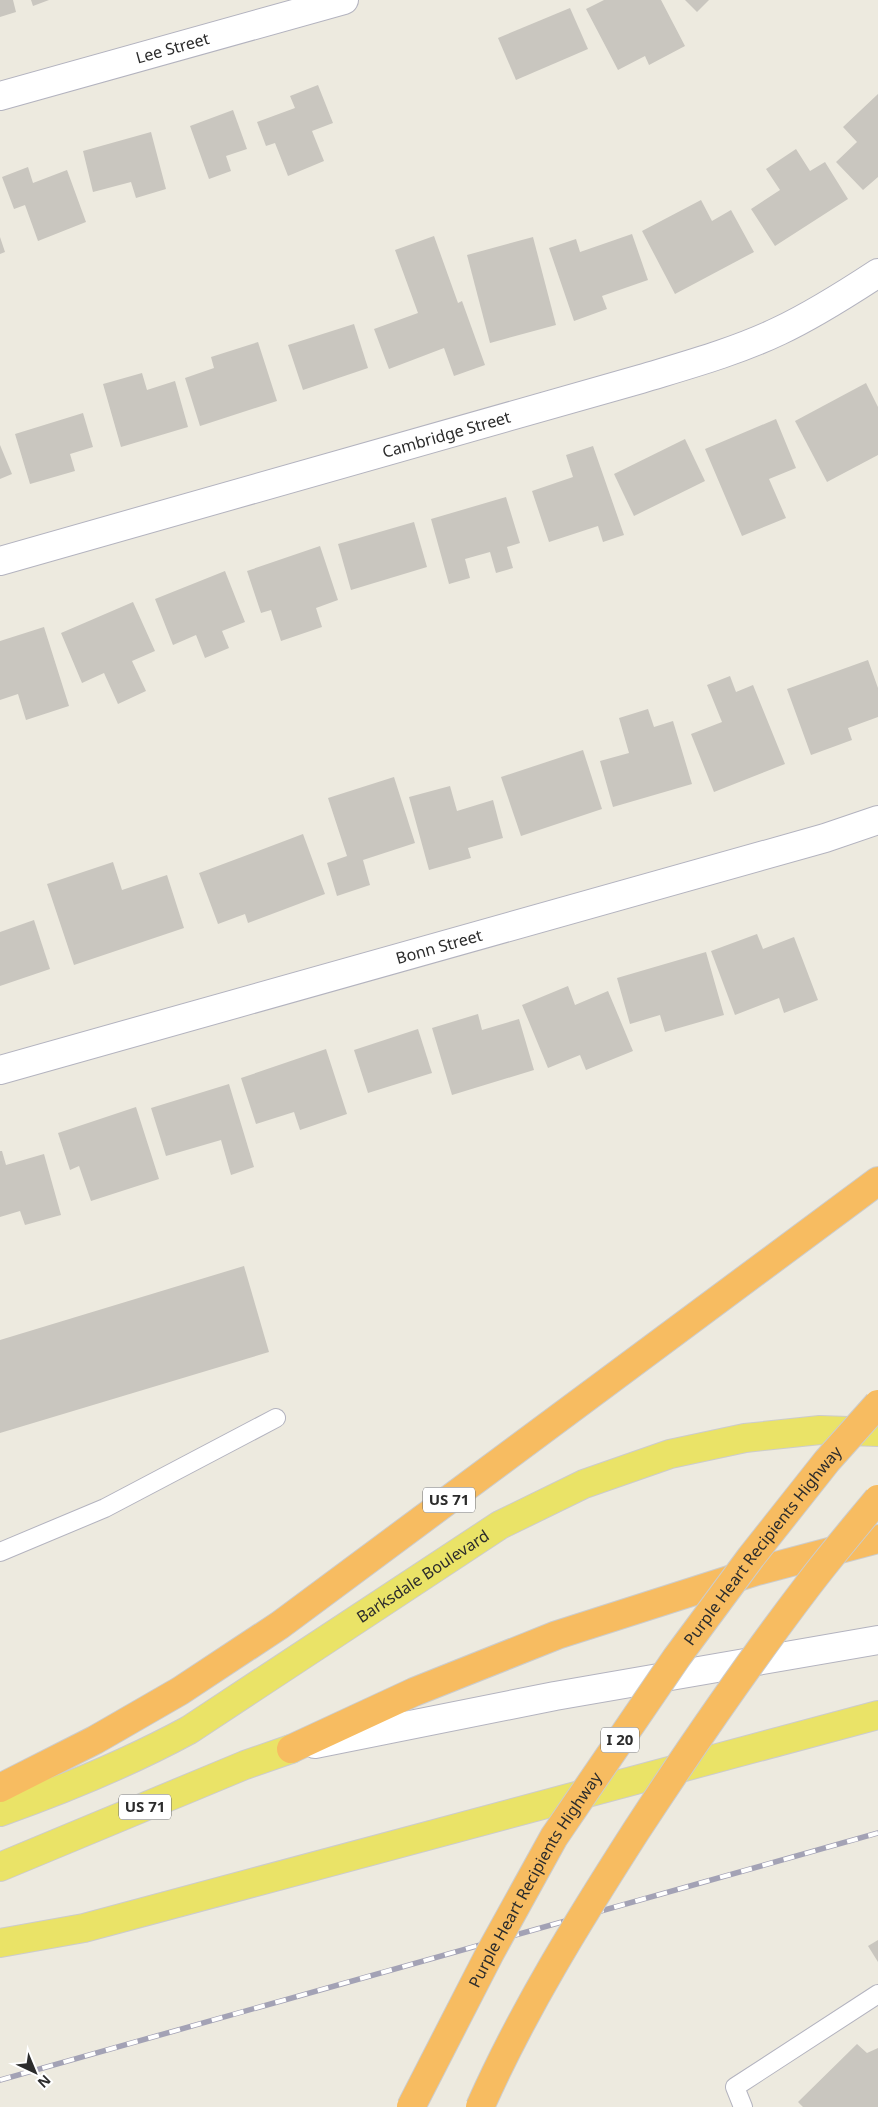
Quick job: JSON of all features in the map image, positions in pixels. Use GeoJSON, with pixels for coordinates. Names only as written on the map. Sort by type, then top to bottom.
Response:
{"type":"FeatureCollection","features":[{"type":"Feature","properties":{"kind":"highway","name":"US 71"},"geometry":{"type":"LineString","coordinates":[[0,1788],[95,1740],[180,1691],[280,1625],[878,1181]]}},
{"type":"Feature","properties":{"kind":"highway","name":"Purple Heart Recipients Highway"},"geometry":{"type":"LineString","coordinates":[[410,2107],[490,1953],[554,1837],[677,1657],[751,1557],[827,1461],[878,1404]]}},
{"type":"Feature","properties":{"kind":"highway"},"geometry":{"type":"LineString","coordinates":[[480,2107],[496,2071],[566,1942],[658,1798],[737,1681],[810,1583],[878,1499]]}},
{"type":"Feature","properties":{"kind":"highway","name":"US 71"},"geometry":{"type":"LineString","coordinates":[[291,1749],[414,1692],[557,1636],[757,1571],[878,1539]]}},
{"type":"Feature","properties":{"kind":"main road","name":"Barksdale Boulevard"},"geometry":{"type":"LineString","coordinates":[[0,1812],[63,1790],[131,1760],[189,1730],[500,1525],[584,1484],[670,1454],[745,1438],[820,1430],[878,1432]]}},
{"type":"Feature","properties":{"kind":"main road"},"geometry":{"type":"LineString","coordinates":[[0,1943],[84,1928],[878,1715]]}},
{"type":"Feature","properties":{"kind":"main road","name":"US 71"},"geometry":{"type":"LineString","coordinates":[[0,1867],[244,1765],[291,1749]]}},
{"type":"Feature","properties":{"kind":"street","name":"Lee Street"},"geometry":{"type":"LineString","coordinates":[[0,96],[344,0]]}},
{"type":"Feature","properties":{"kind":"street","name":"Cambridge Street"},"geometry":{"type":"LineString","coordinates":[[0,560],[641,379],[718,355],[779,331],[838,299],[878,273]]}},
{"type":"Feature","properties":{"kind":"street","name":"Bonn Street"},"geometry":{"type":"LineString","coordinates":[[0,1070],[816,840],[878,820]]}},
{"type":"Feature","properties":{"kind":"street"},"geometry":{"type":"LineString","coordinates":[[291,1749],[556,1696],[878,1640]]}},
{"type":"Feature","properties":{"kind":"lane"},"geometry":{"type":"LineString","coordinates":[[0,1552],[105,1508],[276,1418]]}},
{"type":"Feature","properties":{"kind":"lane"},"geometry":{"type":"LineString","coordinates":[[743,2107],[735,2087],[878,1994]]}},
{"type":"Feature","properties":{"kind":"building"},"geometry":{"type":"Polygon","coordinates":[[[0,0],[13,0],[16,12],[0,17],[0,0]]]}},
{"type":"Feature","properties":{"kind":"building"},"geometry":{"type":"Polygon","coordinates":[[[31,0],[49,0],[33,6],[31,0]]]}},
{"type":"Feature","properties":{"kind":"building"},"geometry":{"type":"Polygon","coordinates":[[[604,0],[661,0],[685,46],[649,65],[645,56],[618,70],[586,9],[604,0]]]}},
{"type":"Feature","properties":{"kind":"building"},"geometry":{"type":"Polygon","coordinates":[[[685,0],[709,0],[697,12],[685,0]]]}},
{"type":"Feature","properties":{"kind":"building"},"geometry":{"type":"Polygon","coordinates":[[[570,8],[588,49],[516,80],[498,38],[570,8]]]}},
{"type":"Feature","properties":{"kind":"building"},"geometry":{"type":"Polygon","coordinates":[[[318,85],[333,123],[312,131],[324,161],[288,176],[275,143],[266,146],[257,122],[295,108],[290,96],[318,85]]]}},
{"type":"Feature","properties":{"kind":"building"},"geometry":{"type":"Polygon","coordinates":[[[878,94],[878,177],[863,190],[836,162],[857,142],[843,127],[878,94]]]}},
{"type":"Feature","properties":{"kind":"building"},"geometry":{"type":"Polygon","coordinates":[[[233,110],[247,149],[226,156],[231,171],[209,179],[190,126],[233,110]]]}},
{"type":"Feature","properties":{"kind":"building"},"geometry":{"type":"Polygon","coordinates":[[[151,132],[166,189],[136,198],[131,182],[93,192],[83,151],[151,132]]]}},
{"type":"Feature","properties":{"kind":"building"},"geometry":{"type":"Polygon","coordinates":[[[796,149],[810,171],[825,162],[848,199],[775,246],[751,209],[780,190],[766,169],[796,149]]]}},
{"type":"Feature","properties":{"kind":"building"},"geometry":{"type":"Polygon","coordinates":[[[28,167],[33,183],[67,170],[86,222],[38,241],[25,205],[14,209],[2,177],[28,167]]]}},
{"type":"Feature","properties":{"kind":"building"},"geometry":{"type":"Polygon","coordinates":[[[701,200],[712,221],[731,210],[754,252],[675,294],[642,231],[701,200]]]}},
{"type":"Feature","properties":{"kind":"building"},"geometry":{"type":"Polygon","coordinates":[[[632,234],[648,280],[602,296],[607,309],[574,321],[549,248],[576,239],[580,252],[632,234]]]}},
{"type":"Feature","properties":{"kind":"building"},"geometry":{"type":"Polygon","coordinates":[[[434,236],[458,303],[462,301],[485,365],[454,376],[444,348],[389,369],[374,329],[418,313],[395,250],[434,236]]]}},
{"type":"Feature","properties":{"kind":"building"},"geometry":{"type":"Polygon","coordinates":[[[0,237],[5,252],[0,254],[0,237]]]}},
{"type":"Feature","properties":{"kind":"building"},"geometry":{"type":"Polygon","coordinates":[[[533,237],[556,325],[490,343],[467,255],[533,237]]]}},
{"type":"Feature","properties":{"kind":"building"},"geometry":{"type":"Polygon","coordinates":[[[354,324],[368,368],[303,390],[288,345],[354,324]]]}},
{"type":"Feature","properties":{"kind":"building"},"geometry":{"type":"Polygon","coordinates":[[[258,342],[277,401],[200,426],[185,378],[214,368],[211,357],[258,342]]]}},
{"type":"Feature","properties":{"kind":"building"},"geometry":{"type":"Polygon","coordinates":[[[142,373],[147,390],[175,381],[188,427],[121,447],[103,384],[142,373]]]}},
{"type":"Feature","properties":{"kind":"building"},"geometry":{"type":"Polygon","coordinates":[[[866,383],[878,407],[878,455],[827,482],[795,421],[866,383]]]}},
{"type":"Feature","properties":{"kind":"building"},"geometry":{"type":"Polygon","coordinates":[[[83,413],[93,447],[70,454],[75,471],[30,484],[15,434],[83,413]]]}},
{"type":"Feature","properties":{"kind":"building"},"geometry":{"type":"Polygon","coordinates":[[[776,419],[796,468],[769,479],[786,518],[742,536],[705,449],[776,419]]]}},
{"type":"Feature","properties":{"kind":"building"},"geometry":{"type":"Polygon","coordinates":[[[685,439],[705,481],[634,516],[614,474],[685,439]]]}},
{"type":"Feature","properties":{"kind":"building"},"geometry":{"type":"Polygon","coordinates":[[[0,445],[12,474],[0,479],[0,445]]]}},
{"type":"Feature","properties":{"kind":"building"},"geometry":{"type":"Polygon","coordinates":[[[593,446],[624,535],[603,542],[598,526],[549,542],[532,491],[573,477],[566,455],[593,446]]]}},
{"type":"Feature","properties":{"kind":"building"},"geometry":{"type":"Polygon","coordinates":[[[506,497],[520,543],[507,547],[513,568],[496,573],[490,552],[465,559],[470,578],[449,584],[431,519],[506,497]]]}},
{"type":"Feature","properties":{"kind":"building"},"geometry":{"type":"Polygon","coordinates":[[[414,522],[427,567],[351,590],[338,544],[414,522]]]}},
{"type":"Feature","properties":{"kind":"building"},"geometry":{"type":"Polygon","coordinates":[[[320,546],[338,600],[316,608],[322,627],[281,641],[271,610],[261,613],[247,571],[320,546]]]}},
{"type":"Feature","properties":{"kind":"building"},"geometry":{"type":"Polygon","coordinates":[[[225,571],[245,622],[222,631],[229,648],[205,658],[196,635],[173,645],[155,599],[225,571]]]}},
{"type":"Feature","properties":{"kind":"building"},"geometry":{"type":"Polygon","coordinates":[[[133,602],[155,651],[132,661],[146,691],[118,704],[104,673],[82,683],[61,633],[133,602]]]}},
{"type":"Feature","properties":{"kind":"building"},"geometry":{"type":"Polygon","coordinates":[[[44,627],[69,706],[26,720],[18,694],[0,700],[0,641],[44,627]]]}},
{"type":"Feature","properties":{"kind":"building"},"geometry":{"type":"Polygon","coordinates":[[[868,660],[878,688],[878,717],[848,728],[852,740],[811,755],[787,689],[868,660]]]}},
{"type":"Feature","properties":{"kind":"building"},"geometry":{"type":"Polygon","coordinates":[[[730,676],[736,692],[753,685],[785,764],[714,792],[691,734],[722,722],[707,685],[730,676]]]}},
{"type":"Feature","properties":{"kind":"building"},"geometry":{"type":"Polygon","coordinates":[[[648,709],[654,727],[673,721],[692,784],[613,807],[600,761],[629,753],[619,718],[648,709]]]}},
{"type":"Feature","properties":{"kind":"building"},"geometry":{"type":"Polygon","coordinates":[[[583,750],[602,809],[521,836],[501,777],[583,750]]]}},
{"type":"Feature","properties":{"kind":"building"},"geometry":{"type":"Polygon","coordinates":[[[394,777],[415,843],[363,860],[370,885],[337,896],[327,863],[347,856],[328,798],[394,777]]]}},
{"type":"Feature","properties":{"kind":"building"},"geometry":{"type":"Polygon","coordinates":[[[450,786],[457,811],[493,800],[503,838],[468,848],[471,858],[429,870],[409,797],[450,786]]]}},
{"type":"Feature","properties":{"kind":"building"},"geometry":{"type":"Polygon","coordinates":[[[303,834],[325,894],[248,923],[245,914],[218,924],[199,873],[303,834]]]}},
{"type":"Feature","properties":{"kind":"building"},"geometry":{"type":"Polygon","coordinates":[[[113,862],[122,890],[167,875],[184,928],[74,965],[47,884],[113,862]]]}},
{"type":"Feature","properties":{"kind":"building"},"geometry":{"type":"Polygon","coordinates":[[[34,920],[50,969],[0,986],[0,932],[34,920]]]}},
{"type":"Feature","properties":{"kind":"building"},"geometry":{"type":"Polygon","coordinates":[[[757,934],[763,949],[794,937],[818,1000],[784,1013],[779,998],[735,1015],[711,951],[757,934]]]}},
{"type":"Feature","properties":{"kind":"building"},"geometry":{"type":"Polygon","coordinates":[[[706,952],[724,1015],[665,1032],[660,1015],[630,1024],[617,978],[706,952]]]}},
{"type":"Feature","properties":{"kind":"building"},"geometry":{"type":"Polygon","coordinates":[[[568,986],[575,1005],[608,991],[633,1051],[586,1070],[580,1055],[548,1068],[522,1005],[568,986]]]}},
{"type":"Feature","properties":{"kind":"building"},"geometry":{"type":"Polygon","coordinates":[[[478,1014],[482,1030],[519,1019],[534,1070],[452,1095],[432,1028],[478,1014]]]}},
{"type":"Feature","properties":{"kind":"building"},"geometry":{"type":"Polygon","coordinates":[[[418,1029],[432,1073],[368,1093],[354,1050],[418,1029]]]}},
{"type":"Feature","properties":{"kind":"building"},"geometry":{"type":"Polygon","coordinates":[[[326,1049],[347,1114],[300,1130],[294,1112],[256,1124],[241,1078],[326,1049]]]}},
{"type":"Feature","properties":{"kind":"building"},"geometry":{"type":"Polygon","coordinates":[[[229,1084],[254,1167],[231,1175],[221,1140],[166,1156],[151,1108],[229,1084]]]}},
{"type":"Feature","properties":{"kind":"building"},"geometry":{"type":"Polygon","coordinates":[[[136,1107],[159,1179],[91,1201],[79,1166],[70,1170],[58,1133],[136,1107]]]}},
{"type":"Feature","properties":{"kind":"building"},"geometry":{"type":"Polygon","coordinates":[[[0,1151],[2,1151],[6,1165],[44,1154],[61,1215],[25,1225],[20,1211],[0,1217],[0,1151]]]}},
{"type":"Feature","properties":{"kind":"building"},"geometry":{"type":"Polygon","coordinates":[[[244,1266],[269,1352],[0,1433],[0,1340],[244,1266]]]}},
{"type":"Feature","properties":{"kind":"building"},"geometry":{"type":"Polygon","coordinates":[[[878,1940],[878,1962],[868,1946],[878,1940]]]}},
{"type":"Feature","properties":{"kind":"building"},"geometry":{"type":"Polygon","coordinates":[[[857,2044],[867,2053],[878,2048],[878,2107],[803,2107],[798,2102],[857,2044]]]}},
{"type":"Feature","properties":{"kind":"railway"},"geometry":{"type":"LineString","coordinates":[[0,2080],[878,1833]]}}]}
